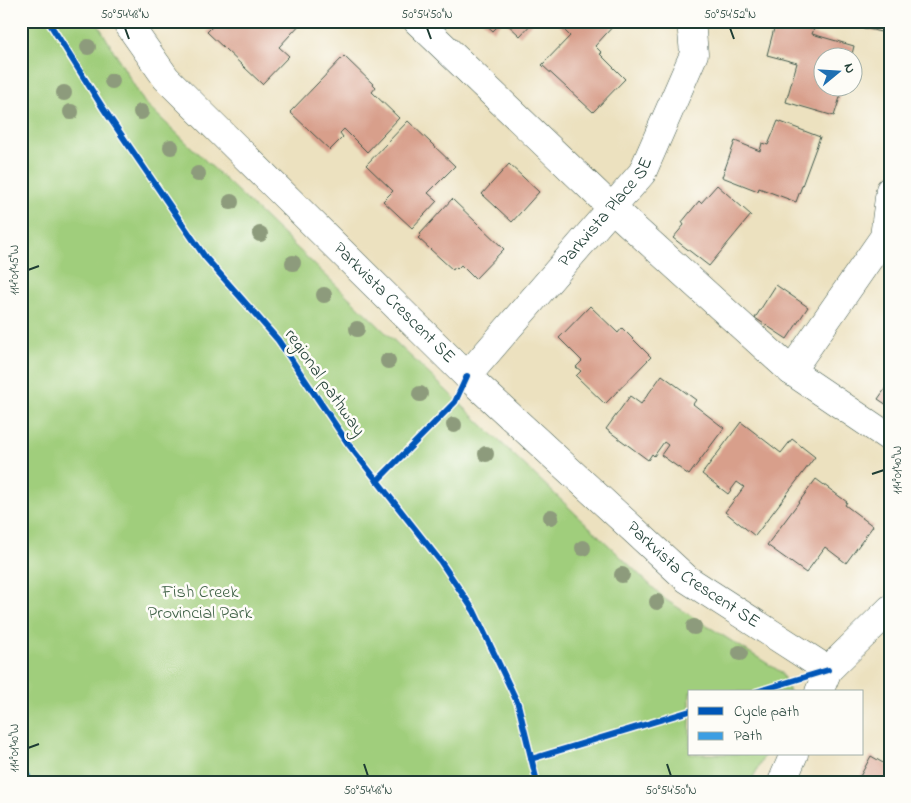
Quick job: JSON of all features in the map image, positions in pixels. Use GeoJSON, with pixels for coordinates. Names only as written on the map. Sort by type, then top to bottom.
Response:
{"type":"FeatureCollection","features":[{"type":"Feature","properties":{"kind":"street","name":"Parkvista Crescent SE"},"geometry":{"type":"LineString","coordinates":[[126,21],[166,78],[467,376],[687,579],[824,681]]}},
{"type":"Feature","properties":{"kind":"street"},"geometry":{"type":"LineString","coordinates":[[417,21],[613,209],[791,371],[890,438]]}},
{"type":"Feature","properties":{"kind":"street","name":"Parkvista Place SE"},"geometry":{"type":"LineString","coordinates":[[467,376],[613,209],[642,173],[694,54],[691,21]]}},
{"type":"Feature","properties":{"kind":"street"},"geometry":{"type":"LineString","coordinates":[[791,371],[884,237],[890,190]]}},
{"type":"Feature","properties":{"kind":"street"},"geometry":{"type":"LineString","coordinates":[[824,681],[890,609]]}},
{"type":"Feature","properties":{"kind":"street"},"geometry":{"type":"LineString","coordinates":[[782,782],[793,756]]}},
{"type":"Feature","properties":{"kind":"green space","name":"Fish Creek Provincial Park"},"geometry":{"type":"Polygon","coordinates":[[[21,21],[96,21],[144,102],[666,600],[781,672],[789,690],[688,690],[688,756],[764,756],[751,782],[21,782],[21,203],[26,209],[21,199],[21,21]]]}},
{"type":"Feature","properties":{"kind":"building"},"geometry":{"type":"Polygon","coordinates":[[[218,21],[303,21],[279,47],[289,56],[262,84],[207,32],[218,21]]]}},
{"type":"Feature","properties":{"kind":"building"},"geometry":{"type":"Polygon","coordinates":[[[482,21],[503,21],[493,31],[482,21]]]}},
{"type":"Feature","properties":{"kind":"building"},"geometry":{"type":"Polygon","coordinates":[[[504,21],[534,21],[520,36],[504,21]]]}},
{"type":"Feature","properties":{"kind":"building"},"geometry":{"type":"Polygon","coordinates":[[[562,21],[612,21],[615,24],[595,46],[602,53],[600,54],[625,79],[593,112],[542,65],[570,36],[559,25],[562,21]]]}},
{"type":"Feature","properties":{"kind":"building"},"geometry":{"type":"Polygon","coordinates":[[[776,21],[787,21],[814,29],[812,34],[854,46],[854,48],[814,48],[814,98],[840,98],[834,116],[786,102],[797,63],[767,55],[776,21]]]}},
{"type":"Feature","properties":{"kind":"building"},"geometry":{"type":"Polygon","coordinates":[[[833,21],[883,21],[881,32],[833,21]]]}},
{"type":"Feature","properties":{"kind":"building"},"geometry":{"type":"Polygon","coordinates":[[[344,56],[376,87],[372,92],[399,118],[367,152],[344,129],[340,133],[343,137],[330,150],[290,112],[344,56]]]}},
{"type":"Feature","properties":{"kind":"building"},"geometry":{"type":"Polygon","coordinates":[[[408,121],[455,166],[428,193],[437,201],[412,228],[383,201],[393,191],[366,165],[408,121]]]}},
{"type":"Feature","properties":{"kind":"building"},"geometry":{"type":"Polygon","coordinates":[[[778,121],[820,137],[796,202],[759,188],[758,191],[722,177],[735,141],[760,151],[762,143],[768,145],[778,121]]]}},
{"type":"Feature","properties":{"kind":"building"},"geometry":{"type":"Polygon","coordinates":[[[509,164],[539,192],[512,222],[482,194],[509,164]]]}},
{"type":"Feature","properties":{"kind":"building"},"geometry":{"type":"Polygon","coordinates":[[[717,185],[751,215],[709,266],[673,238],[684,225],[682,222],[699,201],[701,203],[717,185]]]}},
{"type":"Feature","properties":{"kind":"building"},"geometry":{"type":"Polygon","coordinates":[[[452,199],[504,249],[475,279],[461,265],[453,270],[418,238],[452,199]]]}},
{"type":"Feature","properties":{"kind":"building"},"geometry":{"type":"Polygon","coordinates":[[[776,285],[808,307],[787,339],[755,318],[776,285]]]}},
{"type":"Feature","properties":{"kind":"building"},"geometry":{"type":"Polygon","coordinates":[[[590,306],[618,333],[622,328],[651,357],[605,404],[576,376],[581,371],[576,367],[582,361],[559,338],[590,306]]]}},
{"type":"Feature","properties":{"kind":"building"},"geometry":{"type":"Polygon","coordinates":[[[662,375],[696,400],[693,404],[724,428],[689,475],[661,455],[668,445],[664,442],[654,456],[652,454],[648,460],[606,429],[630,396],[641,404],[662,375]]]}},
{"type":"Feature","properties":{"kind":"building"},"geometry":{"type":"Polygon","coordinates":[[[890,382],[890,407],[878,399],[890,382]]]}},
{"type":"Feature","properties":{"kind":"building"},"geometry":{"type":"Polygon","coordinates":[[[741,422],[781,453],[792,439],[815,457],[755,536],[725,512],[744,487],[737,482],[728,494],[702,474],[741,422]]]}},
{"type":"Feature","properties":{"kind":"building"},"geometry":{"type":"Polygon","coordinates":[[[816,479],[847,502],[845,505],[873,526],[846,563],[825,547],[806,573],[767,545],[816,479]]]}},
{"type":"Feature","properties":{"kind":"building"},"geometry":{"type":"Polygon","coordinates":[[[871,756],[890,767],[890,782],[857,782],[871,756]]]}},
{"type":"Feature","properties":{"kind":"marked path"},"geometry":{"type":"LineString","coordinates":[[21,759],[31,782]]}},
{"type":"Feature","properties":{"kind":"cycle path","name":"regional pathway"},"geometry":{"type":"LineString","coordinates":[[48,21],[103,108],[205,257],[278,340],[349,445],[441,562],[474,611],[518,704],[537,782]]}},
{"type":"Feature","properties":{"kind":"cycle path"},"geometry":{"type":"LineString","coordinates":[[377,481],[455,402],[467,376]]}},
{"type":"Feature","properties":{"kind":"cycle path"},"geometry":{"type":"LineString","coordinates":[[763,690],[828,670]]}},
{"type":"Feature","properties":{"kind":"cycle path"},"geometry":{"type":"LineString","coordinates":[[531,759],[688,712]]}}]}
